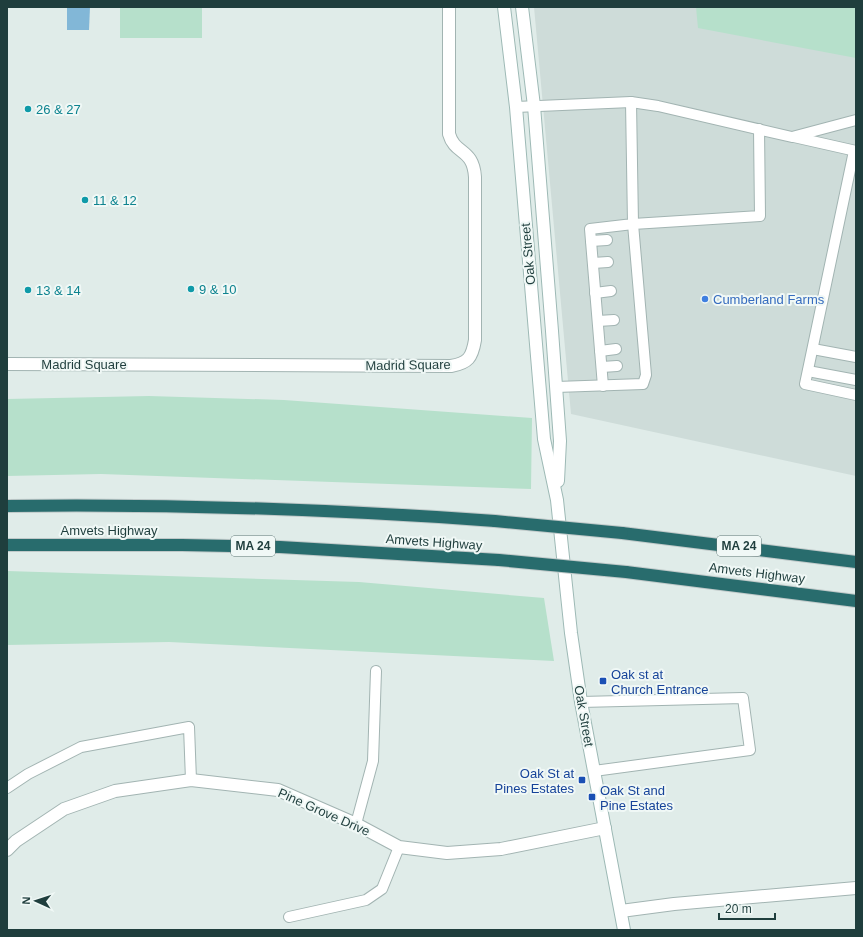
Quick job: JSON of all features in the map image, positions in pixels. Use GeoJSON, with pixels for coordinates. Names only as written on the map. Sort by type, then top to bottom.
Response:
{"type":"FeatureCollection","features":[{"type":"Feature","properties":{"kind":"highway","name":"Amvets Highway"},"geometry":{"type":"LineString","coordinates":[[7,506],[173,505],[273,508],[495,521],[622,533],[856,562]]}},
{"type":"Feature","properties":{"kind":"highway","name":"Amvets Highway"},"geometry":{"type":"LineString","coordinates":[[7,545],[174,544],[280,547],[499,560],[626,572],[856,601]]}},
{"type":"Feature","properties":{"kind":"street","name":"Madrid Square"},"geometry":{"type":"LineString","coordinates":[[7,364],[451,366],[462,364],[469,358],[473,350],[475,340],[475,177],[474,165],[470,156],[451,142],[449,134],[449,7]]}},
{"type":"Feature","properties":{"kind":"street","name":"Oak Street"},"geometry":{"type":"LineString","coordinates":[[504,7],[516,107],[544,439],[557,500],[571,633],[581,702],[624,930]]}},
{"type":"Feature","properties":{"kind":"street","name":"Oak Street"},"geometry":{"type":"LineString","coordinates":[[522,7],[534,106],[560,440],[557,500]]}},
{"type":"Feature","properties":{"kind":"street","name":"Pine Grove Drive"},"geometry":{"type":"LineString","coordinates":[[7,850],[16,841],[64,809],[115,791],[191,780],[278,790],[356,824],[399,847],[447,853],[501,849],[605,828]]}},
{"type":"Feature","properties":{"kind":"street"},"geometry":{"type":"LineString","coordinates":[[621,912],[674,904],[856,888]]}},
{"type":"Feature","properties":{"kind":"lane"},"geometry":{"type":"LineString","coordinates":[[516,107],[631,102],[658,106],[855,151],[805,384],[856,395]]}},
{"type":"Feature","properties":{"kind":"lane"},"geometry":{"type":"LineString","coordinates":[[556,388],[643,384],[646,375],[641,347],[633,260],[631,102]]}},
{"type":"Feature","properties":{"kind":"lane"},"geometry":{"type":"LineString","coordinates":[[792,136],[856,120]]}},
{"type":"Feature","properties":{"kind":"lane"},"geometry":{"type":"LineString","coordinates":[[603,386],[590,229],[633,224],[760,216],[760,129]]}},
{"type":"Feature","properties":{"kind":"lane"},"geometry":{"type":"LineString","coordinates":[[591,241],[607,240]]}},
{"type":"Feature","properties":{"kind":"lane"},"geometry":{"type":"LineString","coordinates":[[593,263],[608,262]]}},
{"type":"Feature","properties":{"kind":"lane"},"geometry":{"type":"LineString","coordinates":[[595,292],[611,291]]}},
{"type":"Feature","properties":{"kind":"lane"},"geometry":{"type":"LineString","coordinates":[[598,321],[614,320]]}},
{"type":"Feature","properties":{"kind":"lane"},"geometry":{"type":"LineString","coordinates":[[600,351],[616,349]]}},
{"type":"Feature","properties":{"kind":"lane"},"geometry":{"type":"LineString","coordinates":[[813,349],[856,357]]}},
{"type":"Feature","properties":{"kind":"lane"},"geometry":{"type":"LineString","coordinates":[[602,366],[617,366]]}},
{"type":"Feature","properties":{"kind":"lane"},"geometry":{"type":"LineString","coordinates":[[808,371],[856,380]]}},
{"type":"Feature","properties":{"kind":"lane"},"geometry":{"type":"LineString","coordinates":[[356,824],[373,761],[376,671]]}},
{"type":"Feature","properties":{"kind":"lane"},"geometry":{"type":"LineString","coordinates":[[581,702],[743,698],[750,750],[594,771]]}},
{"type":"Feature","properties":{"kind":"lane"},"geometry":{"type":"LineString","coordinates":[[7,788],[28,774],[81,747],[189,727],[191,780]]}},
{"type":"Feature","properties":{"kind":"lane"},"geometry":{"type":"LineString","coordinates":[[289,917],[366,900],[382,889],[399,847]]}},
{"type":"Feature","properties":{"kind":"shaded area"},"geometry":{"type":"Polygon","coordinates":[[[534,7],[856,7],[856,476],[571,414],[534,7]]]}},
{"type":"Feature","properties":{"kind":"green space"},"geometry":{"type":"Polygon","coordinates":[[[120,7],[202,7],[202,38],[120,38],[120,7]]]}},
{"type":"Feature","properties":{"kind":"green space"},"geometry":{"type":"Polygon","coordinates":[[[696,7],[856,7],[856,58],[698,28],[696,7]]]}},
{"type":"Feature","properties":{"kind":"green space"},"geometry":{"type":"Polygon","coordinates":[[[149,396],[284,400],[532,418],[531,489],[101,474],[7,476],[7,399],[149,396]]]}},
{"type":"Feature","properties":{"kind":"green space"},"geometry":{"type":"Polygon","coordinates":[[[7,571],[359,582],[544,598],[554,661],[169,642],[7,645],[7,571]]]}},
{"type":"Feature","properties":{"kind":"water"},"geometry":{"type":"Polygon","coordinates":[[[67,7],[90,7],[89,30],[67,30],[67,7]]]}},
{"type":"Feature","properties":{"kind":"place","name":"26 & 27"},"geometry":{"type":"Point","coordinates":[28,109]}},
{"type":"Feature","properties":{"kind":"place","name":"11 & 12"},"geometry":{"type":"Point","coordinates":[85,200]}},
{"type":"Feature","properties":{"kind":"place","name":"9 & 10"},"geometry":{"type":"Point","coordinates":[191,289]}},
{"type":"Feature","properties":{"kind":"place","name":"13 & 14"},"geometry":{"type":"Point","coordinates":[28,290]}},
{"type":"Feature","properties":{"kind":"place","name":"Cumberland Farms"},"geometry":{"type":"Point","coordinates":[705,299]}},
{"type":"Feature","properties":{"kind":"place","name":"Oak st at Church Entrance"},"geometry":{"type":"Point","coordinates":[603,681]}},
{"type":"Feature","properties":{"kind":"place","name":"Oak St at Pines Estates"},"geometry":{"type":"Point","coordinates":[582,780]}},
{"type":"Feature","properties":{"kind":"place","name":"Oak St and Pine Estates"},"geometry":{"type":"Point","coordinates":[592,797]}}]}
